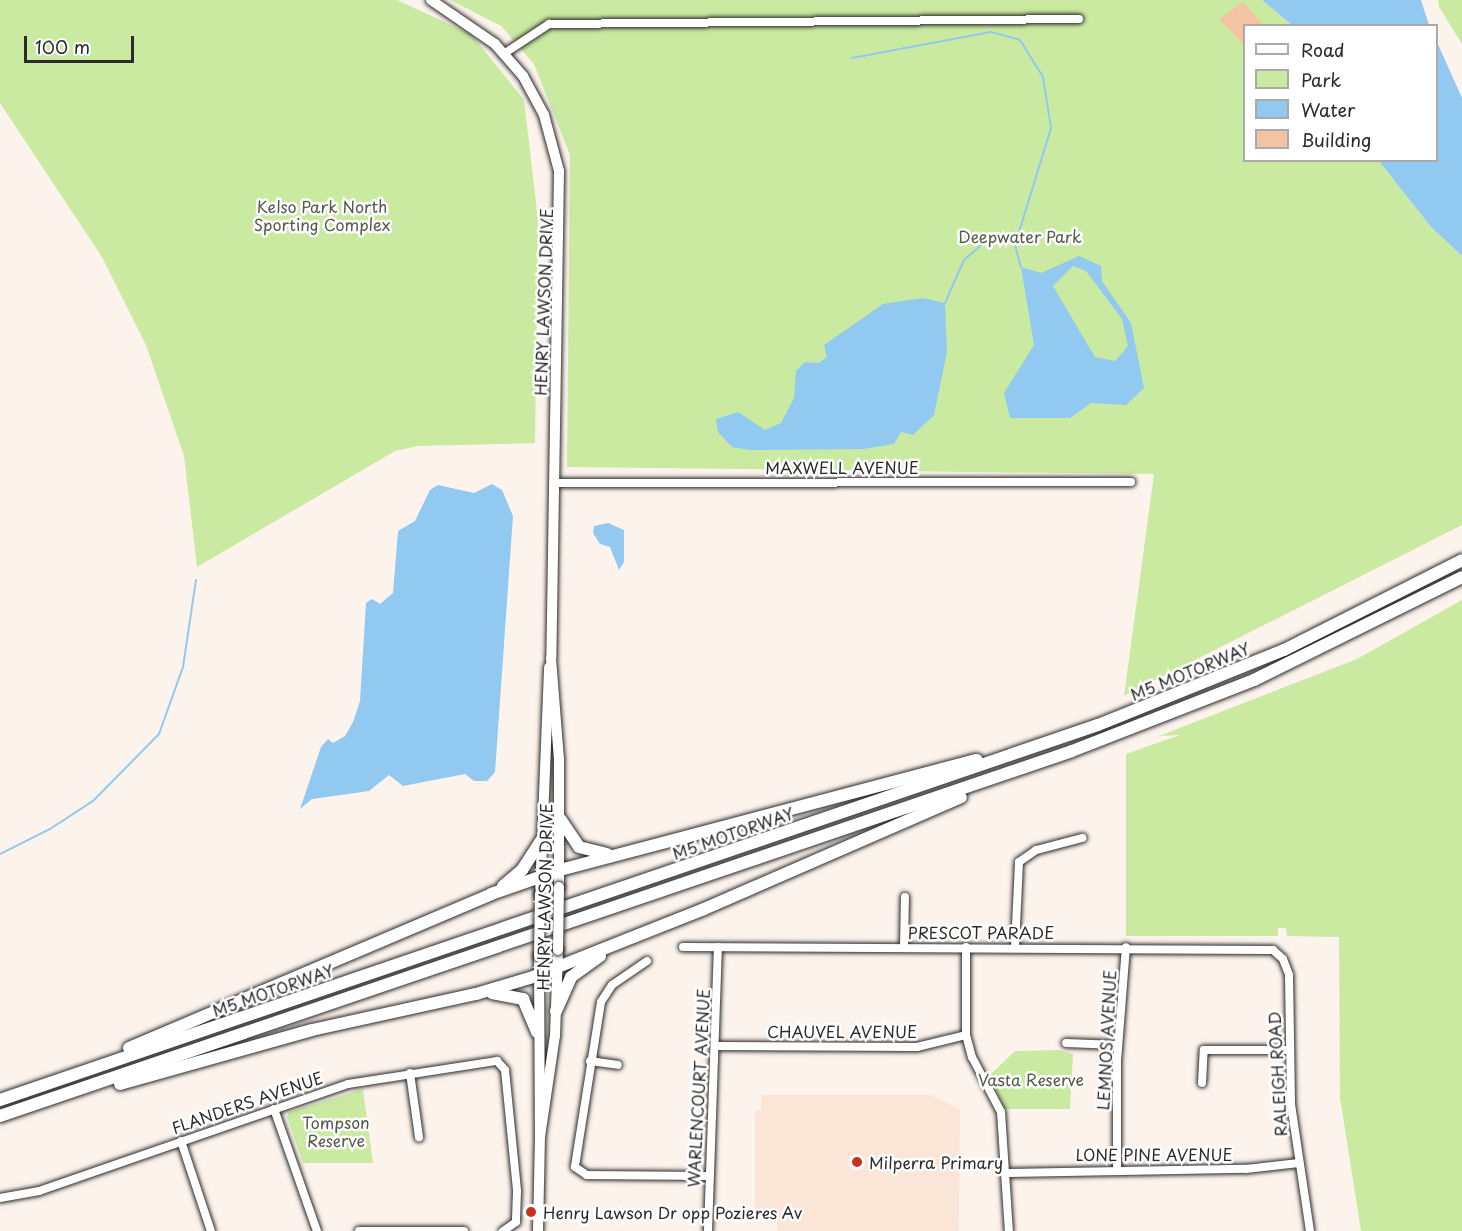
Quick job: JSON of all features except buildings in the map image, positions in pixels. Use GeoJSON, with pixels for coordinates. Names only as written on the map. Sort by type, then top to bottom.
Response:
{"type":"FeatureCollection","features":[{"type":"Feature","properties":{"kind":"highway","name":"M5 MOTORWAY"},"geometry":{"type":"LineString","coordinates":[[0,1100],[1098,726],[1295,645],[1462,560]]}},
{"type":"Feature","properties":{"kind":"highway","name":"M5 MOTORWAY"},"geometry":{"type":"LineString","coordinates":[[0,1117],[1072,751],[1254,680],[1462,577]]}},
{"type":"Feature","properties":{"kind":"highway"},"geometry":{"type":"LineString","coordinates":[[20,1093],[492,894],[560,870],[613,854],[866,792],[1098,726]]}},
{"type":"Feature","properties":{"kind":"highway"},"geometry":{"type":"LineString","coordinates":[[0,1117],[322,1027],[476,994],[538,974],[613,947],[1072,751]]}},
{"type":"Feature","properties":{"kind":"highway"},"geometry":{"type":"LineString","coordinates":[[561,820],[579,848],[613,854]]}},
{"type":"Feature","properties":{"kind":"highway"},"geometry":{"type":"LineString","coordinates":[[492,894],[522,870],[542,839]]}},
{"type":"Feature","properties":{"kind":"highway"},"geometry":{"type":"LineString","coordinates":[[556,1011],[571,977],[613,947]]}},
{"type":"Feature","properties":{"kind":"highway"},"geometry":{"type":"LineString","coordinates":[[476,994],[511,994],[523,999],[537,1032]]}},
{"type":"Feature","properties":{"kind":"main road","name":"HENRY LAWSON DRIVE"},"geometry":{"type":"LineString","coordinates":[[431,0],[505,53],[539,104],[559,171],[551,658],[561,820],[556,1011],[540,1137]]}},
{"type":"Feature","properties":{"kind":"main road","name":"HENRY LAWSON DRIVE"},"geometry":{"type":"LineString","coordinates":[[538,1231],[540,1137],[537,1032],[540,877],[546,685],[551,658]]}},
{"type":"Feature","properties":{"kind":"street"},"geometry":{"type":"LineString","coordinates":[[505,53],[549,24],[1079,19]]}},
{"type":"Feature","properties":{"kind":"street","name":"MAXWELL AVENUE"},"geometry":{"type":"LineString","coordinates":[[554,483],[1131,482]]}},
{"type":"Feature","properties":{"kind":"street"},"geometry":{"type":"LineString","coordinates":[[1015,947],[1019,862],[1036,850],[1082,838]]}},
{"type":"Feature","properties":{"kind":"street"},"geometry":{"type":"LineString","coordinates":[[904,897],[904,947]]}},
{"type":"Feature","properties":{"kind":"street","name":"PRESCOT PARADE"},"geometry":{"type":"LineString","coordinates":[[682,947],[1258,947],[1279,954]]}},
{"type":"Feature","properties":{"kind":"street","name":"WARLENCOURT AVENUE"},"geometry":{"type":"LineString","coordinates":[[708,1231],[709,1093],[716,1046],[718,947]]}},
{"type":"Feature","properties":{"kind":"street"},"geometry":{"type":"LineString","coordinates":[[966,947],[966,1035],[975,1064],[998,1103],[1009,1173],[1009,1231]]}},
{"type":"Feature","properties":{"kind":"street","name":"LEMNOS AVENUE"},"geometry":{"type":"LineString","coordinates":[[1117,1170],[1118,1045],[1126,947]]}},
{"type":"Feature","properties":{"kind":"street","name":"RALEIGH ROAD"},"geometry":{"type":"LineString","coordinates":[[1279,954],[1289,975],[1290,1050],[1299,1163],[1310,1231]]}},
{"type":"Feature","properties":{"kind":"street"},"geometry":{"type":"LineString","coordinates":[[647,961],[616,981],[604,996],[590,1061],[575,1160],[579,1173],[708,1176]]}},
{"type":"Feature","properties":{"kind":"street","name":"CHAUVEL AVENUE"},"geometry":{"type":"LineString","coordinates":[[716,1046],[917,1047],[966,1035]]}},
{"type":"Feature","properties":{"kind":"street"},"geometry":{"type":"LineString","coordinates":[[1066,1043],[1118,1045]]}},
{"type":"Feature","properties":{"kind":"street"},"geometry":{"type":"LineString","coordinates":[[1202,1083],[1203,1046],[1290,1050]]}},
{"type":"Feature","properties":{"kind":"street","name":"FLANDERS AVENUE"},"geometry":{"type":"LineString","coordinates":[[0,1198],[39,1191],[348,1084],[410,1072],[497,1061],[505,1070],[517,1210],[514,1226],[503,1231]]}},
{"type":"Feature","properties":{"kind":"street"},"geometry":{"type":"LineString","coordinates":[[590,1061],[618,1065]]}},
{"type":"Feature","properties":{"kind":"street"},"geometry":{"type":"LineString","coordinates":[[410,1072],[419,1137]]}},
{"type":"Feature","properties":{"kind":"street"},"geometry":{"type":"LineString","coordinates":[[274,1108],[317,1231]]}},
{"type":"Feature","properties":{"kind":"street"},"geometry":{"type":"LineString","coordinates":[[181,1141],[211,1231]]}},
{"type":"Feature","properties":{"kind":"street","name":"LONE PINE AVENUE"},"geometry":{"type":"LineString","coordinates":[[1009,1173],[1239,1169],[1299,1163]]}},
{"type":"Feature","properties":{"kind":"street"},"geometry":{"type":"LineString","coordinates":[[359,1231],[464,1231]]}},
{"type":"Feature","properties":{"kind":"shaded area","name":"Milperra Primary"},"geometry":{"type":"Polygon","coordinates":[[[761,1095],[932,1095],[960,1109],[959,1231],[777,1231],[777,1214],[755,1214],[755,1111],[761,1110],[761,1095]]]}},
{"type":"Feature","properties":{"kind":"green space","name":"Kelso Park North Sporting Complex"},"geometry":{"type":"Polygon","coordinates":[[[0,0],[397,0],[471,34],[524,100],[538,220],[535,443],[418,446],[395,451],[197,567],[184,456],[146,345],[102,257],[0,103],[0,0]]]}},
{"type":"Feature","properties":{"kind":"green space","name":"Deepwater Park"},"geometry":{"type":"Polygon","coordinates":[[[450,0],[1262,0],[1291,24],[1243,24],[1243,162],[1380,162],[1431,227],[1462,256],[1462,525],[1124,696],[1154,474],[567,467],[570,155],[534,64],[501,26],[450,0]]]}},
{"type":"Feature","properties":{"kind":"green space"},"geometry":{"type":"Polygon","coordinates":[[[1438,0],[1462,0],[1462,44],[1439,7],[1438,0]]]}},
{"type":"Feature","properties":{"kind":"green space"},"geometry":{"type":"Polygon","coordinates":[[[1462,600],[1462,1231],[1361,1231],[1340,1098],[1339,937],[1287,936],[1286,928],[1278,928],[1278,936],[1126,936],[1126,754],[1180,735],[1159,736],[1357,659],[1462,600]]]}},
{"type":"Feature","properties":{"kind":"green space","name":"Vasta Reserve"},"geometry":{"type":"Polygon","coordinates":[[[1059,1050],[1073,1054],[1070,1109],[1005,1109],[990,1077],[992,1073],[1015,1051],[1059,1050]]]}},
{"type":"Feature","properties":{"kind":"green space","name":"Tompson Reserve"},"geometry":{"type":"Polygon","coordinates":[[[363,1089],[373,1163],[303,1163],[287,1117],[289,1112],[363,1089]]]}},
{"type":"Feature","properties":{"kind":"water"},"geometry":{"type":"Polygon","coordinates":[[[1262,0],[1421,0],[1429,24],[1291,24],[1262,0]]]}},
{"type":"Feature","properties":{"kind":"water"},"geometry":{"type":"Polygon","coordinates":[[[1438,44],[1462,98],[1462,256],[1431,227],[1380,162],[1438,162],[1438,44]]]}},
{"type":"Feature","properties":{"kind":"water"},"geometry":{"type":"Polygon","coordinates":[[[1079,256],[1101,266],[1102,281],[1131,323],[1144,388],[1126,405],[1091,403],[1070,418],[1010,418],[1004,393],[1034,345],[1021,267],[1041,273],[1079,256]],[[1073,266],[1053,286],[1095,357],[1115,361],[1128,346],[1122,319],[1086,271],[1073,266]]]}},
{"type":"Feature","properties":{"kind":"water"},"geometry":{"type":"Polygon","coordinates":[[[923,298],[945,303],[947,352],[934,415],[913,435],[901,432],[894,444],[863,449],[750,450],[732,447],[718,432],[716,419],[738,412],[765,430],[781,423],[794,398],[796,371],[805,362],[819,363],[827,357],[824,345],[883,304],[923,298]]]}},
{"type":"Feature","properties":{"kind":"water"},"geometry":{"type":"Polygon","coordinates":[[[492,484],[502,490],[513,516],[495,772],[487,781],[474,781],[465,774],[403,786],[389,775],[369,791],[312,799],[300,809],[321,747],[328,739],[333,743],[345,736],[353,722],[360,701],[366,603],[372,599],[380,604],[393,593],[398,531],[415,521],[430,490],[438,485],[474,493],[492,484]]]}},
{"type":"Feature","properties":{"kind":"water"},"geometry":{"type":"Polygon","coordinates":[[[608,523],[624,530],[624,562],[619,570],[610,547],[600,544],[593,533],[594,526],[608,523]]]}},
{"type":"Feature","properties":{"kind":"waterway"},"geometry":{"type":"LineString","coordinates":[[852,58],[991,32],[1020,40],[1043,77],[1051,128],[1015,245],[1021,267]]}},
{"type":"Feature","properties":{"kind":"waterway"},"geometry":{"type":"LineString","coordinates":[[945,303],[964,260],[989,238],[1019,233]]}},
{"type":"Feature","properties":{"kind":"waterway"},"geometry":{"type":"LineString","coordinates":[[0,854],[50,829],[93,801],[159,734],[183,667],[196,580]]}},
{"type":"Feature","properties":{"kind":"place","name":"Milperra Primary"},"geometry":{"type":"Point","coordinates":[857,1162]}},
{"type":"Feature","properties":{"kind":"place","name":"Henry Lawson Dr opp Pozieres Av"},"geometry":{"type":"Point","coordinates":[531,1212]}}]}
